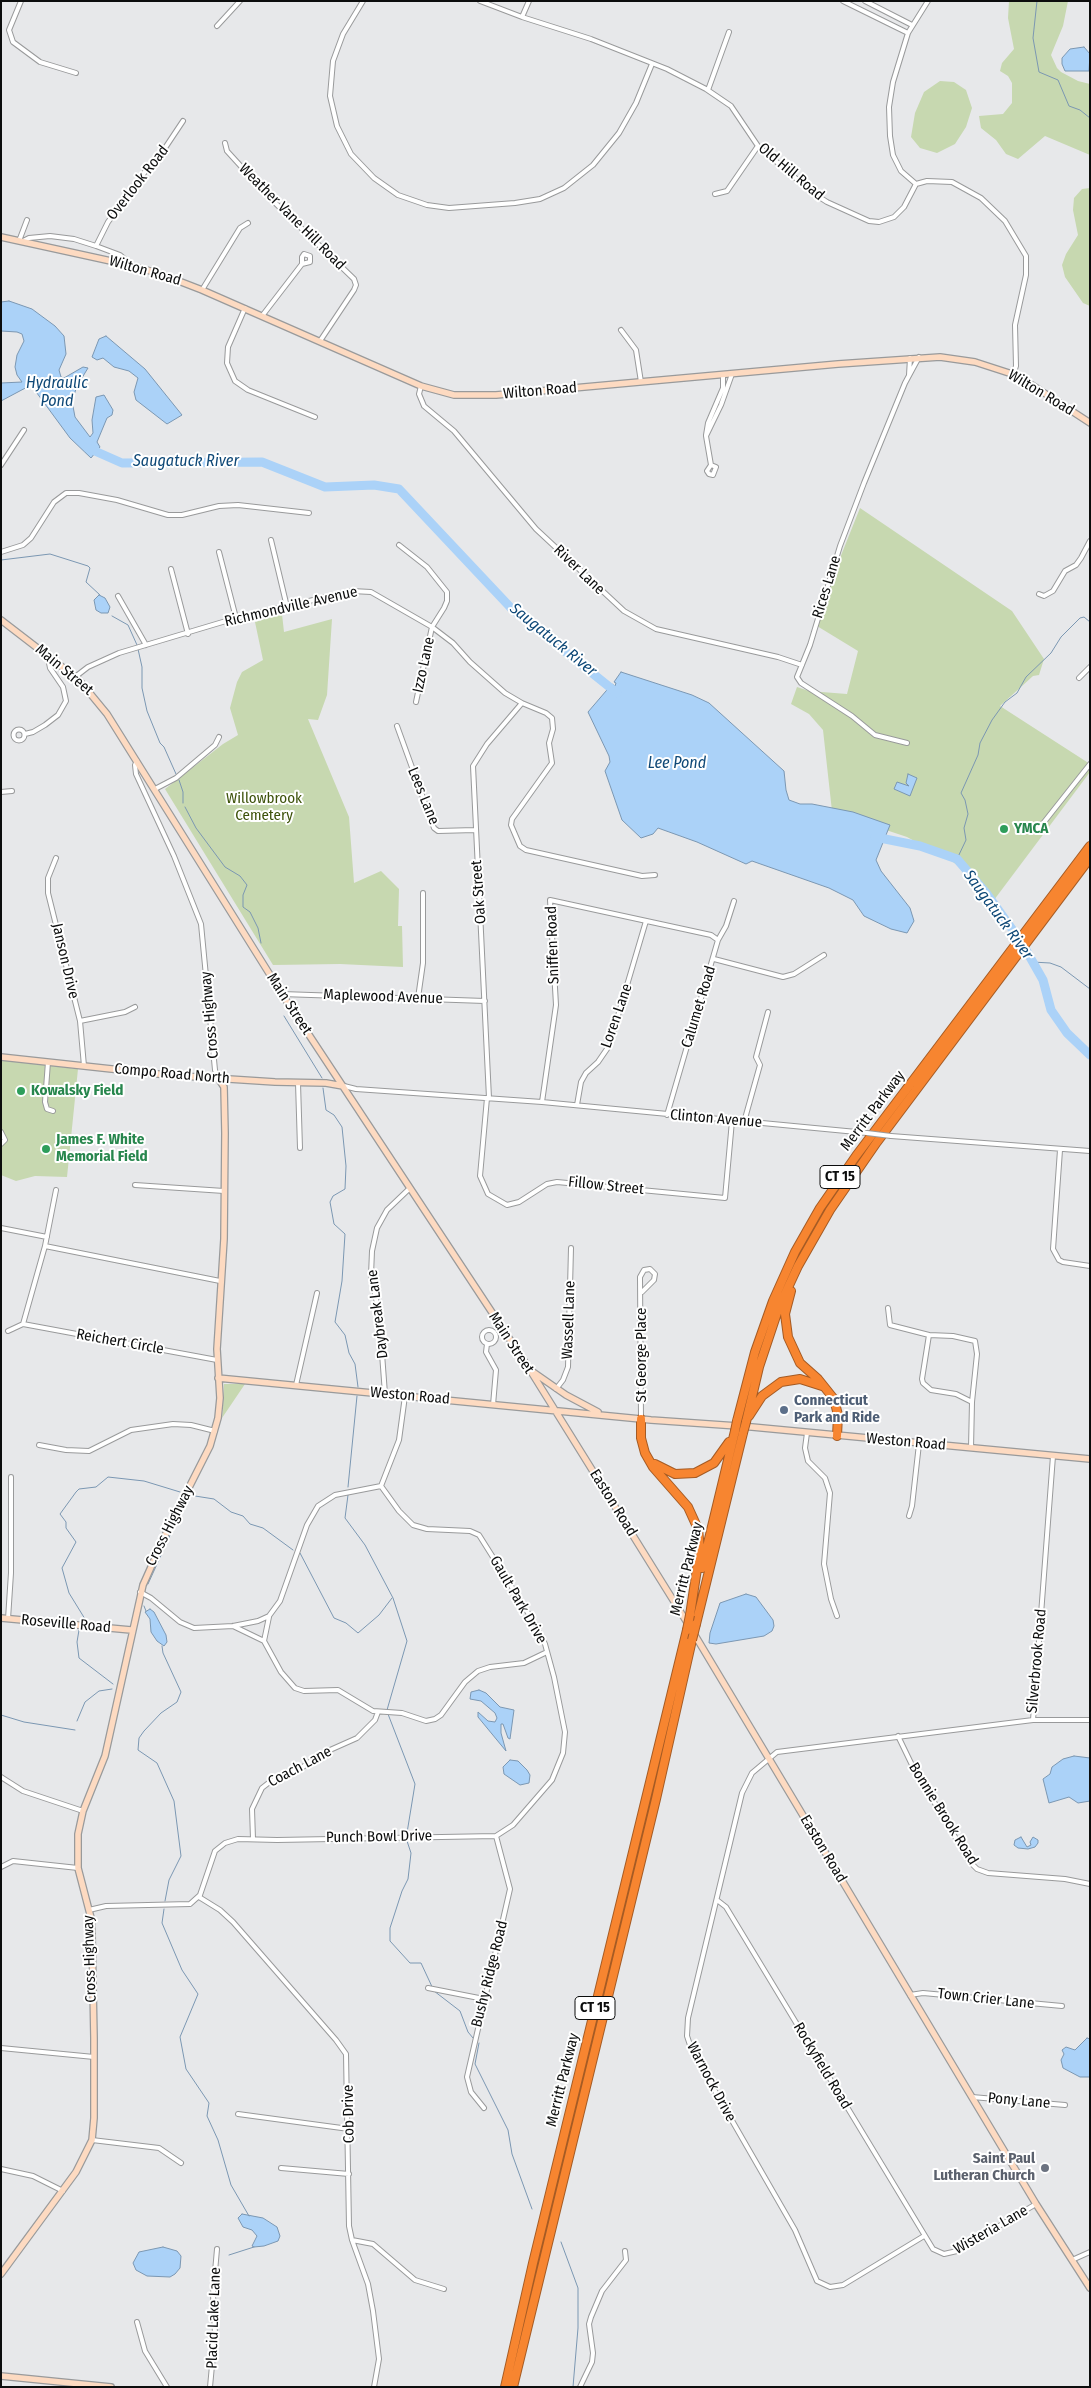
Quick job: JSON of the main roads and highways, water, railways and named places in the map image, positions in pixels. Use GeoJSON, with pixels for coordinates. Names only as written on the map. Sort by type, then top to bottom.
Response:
{"type":"FeatureCollection","features":[{"type":"Feature","properties":{"kind":"highway","name":"Merritt Parkway"},"geometry":{"type":"LineString","coordinates":[[506,2387],[538,2245],[734,1431],[755,1352],[773,1300],[795,1252],[820,1208],[856,1156],[1004,966],[1090,846]]}},
{"type":"Feature","properties":{"kind":"highway","name":"Merritt Parkway"},"geometry":{"type":"LineString","coordinates":[[1037,922],[1090,858]]}},
{"type":"Feature","properties":{"kind":"highway","name":"Merritt Parkway"},"geometry":{"type":"LineString","coordinates":[[512,2387],[759,1367],[773,1324],[789,1285],[816,1232],[877,1142],[1004,966]]}},
{"type":"Feature","properties":{"kind":"highway"},"geometry":{"type":"LineString","coordinates":[[816,1232],[790,1292],[785,1319],[793,1351],[804,1366],[831,1394],[837,1409],[837,1436]]}},
{"type":"Feature","properties":{"kind":"highway"},"geometry":{"type":"LineString","coordinates":[[746,1422],[762,1396],[781,1382],[800,1379],[826,1388]]}},
{"type":"Feature","properties":{"kind":"highway"},"geometry":{"type":"LineString","coordinates":[[641,1419],[641,1438],[645,1453],[653,1467],[684,1501],[696,1522],[700,1549],[690,1615]]}},
{"type":"Feature","properties":{"kind":"highway"},"geometry":{"type":"LineString","coordinates":[[645,1453],[667,1472],[690,1474],[703,1470],[718,1459],[734,1431]]}},
{"type":"Feature","properties":{"kind":"main road","name":"Wilton Road"},"geometry":{"type":"LineString","coordinates":[[1,238],[133,266],[202,290],[421,386],[447,394],[474,397],[919,357],[968,361],[1013,375],[1041,390],[1090,423]]}},
{"type":"Feature","properties":{"kind":"main road","name":"Main Street"},"geometry":{"type":"LineString","coordinates":[[1,620],[75,677],[102,706],[282,994],[555,1410]]}},
{"type":"Feature","properties":{"kind":"main road","name":"Compo Road North"},"geometry":{"type":"LineString","coordinates":[[1,1057],[218,1078],[326,1083],[343,1086]]}},
{"type":"Feature","properties":{"kind":"main road","name":"Cross Highway"},"geometry":{"type":"LineString","coordinates":[[1,2274],[63,2191],[82,2163],[92,2140],[94,2124],[94,2057],[92,1935],[89,1910],[78,1868],[77,1840],[83,1811],[105,1756],[140,1592],[155,1556],[204,1460],[215,1432],[220,1407],[217,1360],[220,1281],[224,1239],[224,1087],[218,1078]]}},
{"type":"Feature","properties":{"kind":"main road","name":"Weston Road"},"geometry":{"type":"LineString","coordinates":[[530,1370],[556,1389],[602,1414]]}},
{"type":"Feature","properties":{"kind":"main road","name":"Weston Road"},"geometry":{"type":"LineString","coordinates":[[218,1378],[641,1419],[1090,1459]]}},
{"type":"Feature","properties":{"kind":"main road","name":"Easton Road"},"geometry":{"type":"LineString","coordinates":[[555,1410],[769,1757],[1036,2204],[1090,2288]]}},
{"type":"Feature","properties":{"kind":"main road","name":"Roseville Road"},"geometry":{"type":"LineString","coordinates":[[1,1618],[131,1630]]}},
{"type":"Feature","properties":{"kind":"main road"},"geometry":{"type":"LineString","coordinates":[[1,2376],[111,2387]]}},
{"type":"Feature","properties":{"kind":"water"},"geometry":{"type":"Polygon","coordinates":[[[1084,47],[1090,54],[1089,71],[1065,71],[1062,58],[1070,49],[1084,47]]]}},
{"type":"Feature","properties":{"kind":"water","name":"Hydraulic Pond"},"geometry":{"type":"Polygon","coordinates":[[[9,301],[32,309],[55,326],[64,336],[66,354],[59,370],[61,377],[64,378],[83,367],[88,368],[77,386],[72,401],[75,417],[90,437],[93,433],[92,420],[96,397],[104,395],[113,410],[112,415],[107,418],[97,442],[100,447],[91,458],[70,438],[31,385],[1,401],[1,383],[22,382],[17,375],[15,367],[17,355],[24,341],[22,334],[1,331],[1,302],[9,301]]]}},
{"type":"Feature","properties":{"kind":"water"},"geometry":{"type":"Polygon","coordinates":[[[106,336],[145,369],[182,415],[167,424],[136,400],[134,392],[138,378],[129,371],[114,367],[103,358],[97,360],[92,357],[99,339],[106,336]]]}},
{"type":"Feature","properties":{"kind":"water"},"geometry":{"type":"Polygon","coordinates":[[[99,595],[105,598],[110,607],[108,613],[101,613],[96,610],[94,600],[99,595]]]}},
{"type":"Feature","properties":{"kind":"water","name":"Lee Pond"},"geometry":{"type":"Polygon","coordinates":[[[621,672],[692,695],[709,703],[784,771],[789,800],[800,804],[812,804],[853,812],[890,825],[876,860],[881,871],[910,908],[914,921],[907,933],[891,929],[864,916],[853,900],[829,888],[752,861],[746,864],[697,842],[658,828],[653,834],[641,838],[622,820],[605,771],[610,762],[609,756],[588,712],[612,684],[615,686],[616,683],[614,682],[621,672]]]}},
{"type":"Feature","properties":{"kind":"water"},"geometry":{"type":"Polygon","coordinates":[[[908,774],[917,778],[910,796],[894,789],[897,782],[909,786],[906,783],[908,774]]]}},
{"type":"Feature","properties":{"kind":"water"},"geometry":{"type":"Polygon","coordinates":[[[746,1594],[756,1597],[773,1620],[774,1626],[772,1631],[764,1636],[716,1644],[709,1643],[710,1633],[720,1603],[746,1594]]]}},
{"type":"Feature","properties":{"kind":"water"},"geometry":{"type":"Polygon","coordinates":[[[150,1609],[154,1612],[166,1635],[167,1642],[164,1646],[157,1641],[151,1632],[150,1619],[145,1612],[150,1609]]]}},
{"type":"Feature","properties":{"kind":"water"},"geometry":{"type":"Polygon","coordinates":[[[479,1690],[486,1693],[500,1707],[514,1710],[510,1739],[503,1724],[501,1724],[501,1733],[506,1751],[478,1717],[478,1712],[488,1721],[495,1722],[497,1718],[495,1713],[481,1701],[470,1699],[471,1692],[479,1690]]]}},
{"type":"Feature","properties":{"kind":"water"},"geometry":{"type":"Polygon","coordinates":[[[1074,1756],[1090,1758],[1090,1801],[1078,1803],[1069,1797],[1049,1803],[1043,1779],[1050,1774],[1052,1767],[1063,1759],[1074,1756]]]}},
{"type":"Feature","properties":{"kind":"water"},"geometry":{"type":"Polygon","coordinates":[[[510,1760],[518,1761],[527,1770],[530,1775],[529,1783],[520,1785],[504,1774],[503,1767],[510,1760]]]}},
{"type":"Feature","properties":{"kind":"water"},"geometry":{"type":"Polygon","coordinates":[[[1021,1837],[1027,1847],[1031,1845],[1030,1842],[1033,1837],[1038,1840],[1038,1843],[1035,1847],[1028,1849],[1018,1848],[1014,1845],[1015,1840],[1021,1837]]]}},
{"type":"Feature","properties":{"kind":"water"},"geometry":{"type":"Polygon","coordinates":[[[1087,2038],[1090,2039],[1090,2077],[1080,2077],[1063,2068],[1061,2060],[1064,2054],[1062,2050],[1066,2047],[1075,2050],[1087,2038]]]}},
{"type":"Feature","properties":{"kind":"water"},"geometry":{"type":"Polygon","coordinates":[[[242,2214],[263,2218],[277,2227],[280,2236],[278,2241],[264,2246],[252,2246],[257,2236],[252,2230],[243,2227],[238,2218],[242,2214]]]}},
{"type":"Feature","properties":{"kind":"water"},"geometry":{"type":"Polygon","coordinates":[[[163,2247],[177,2251],[181,2256],[180,2268],[175,2274],[170,2277],[147,2276],[136,2270],[133,2263],[139,2252],[163,2247]]]}},
{"type":"Feature","properties":{"kind":"waterway"},"geometry":{"type":"LineString","coordinates":[[1037,1],[1033,38],[1039,72],[1058,80],[1069,106],[1080,110],[1090,118]]}},
{"type":"Feature","properties":{"kind":"waterway","name":"Saugatuck River"},"geometry":{"type":"LineString","coordinates":[[88,448],[122,463],[262,462],[325,487],[374,485],[399,489],[511,608],[617,693]]}},
{"type":"Feature","properties":{"kind":"waterway"},"geometry":{"type":"LineString","coordinates":[[1,560],[50,554],[88,566],[90,568],[86,582],[100,595]]}},
{"type":"Feature","properties":{"kind":"waterway"},"geometry":{"type":"LineString","coordinates":[[112,616],[128,625],[137,645]]}},
{"type":"Feature","properties":{"kind":"waterway"},"geometry":{"type":"LineString","coordinates":[[957,859],[966,840],[964,828],[968,814],[965,800],[961,793],[978,755],[980,743],[992,720],[1005,702],[1017,693],[1026,677],[1051,653],[1061,637],[1080,618],[1084,617],[1090,622]]}},
{"type":"Feature","properties":{"kind":"waterway"},"geometry":{"type":"LineString","coordinates":[[138,649],[142,667],[142,688],[147,711],[160,743],[164,747],[176,774]]}},
{"type":"Feature","properties":{"kind":"waterway"},"geometry":{"type":"LineString","coordinates":[[179,780],[183,792],[183,803]]}},
{"type":"Feature","properties":{"kind":"waterway"},"geometry":{"type":"LineString","coordinates":[[185,807],[196,828],[225,867],[240,876],[247,885],[243,895],[243,907],[250,912],[258,928],[261,943]]}},
{"type":"Feature","properties":{"kind":"waterway","name":"Saugatuck River"},"geometry":{"type":"LineString","coordinates":[[875,837],[920,846],[957,859],[987,894],[1022,943],[1043,980],[1051,1010],[1067,1033],[1090,1055]]}},
{"type":"Feature","properties":{"kind":"waterway"},"geometry":{"type":"LineString","coordinates":[[1032,962],[1050,963],[1061,967],[1090,989]]}},
{"type":"Feature","properties":{"kind":"waterway"},"geometry":{"type":"LineString","coordinates":[[284,1016],[322,1078]]}},
{"type":"Feature","properties":{"kind":"waterway"},"geometry":{"type":"LineString","coordinates":[[323,1088],[326,1110],[334,1115],[342,1127],[346,1166],[345,1189],[333,1196],[330,1202],[334,1224],[345,1234],[342,1281],[335,1322],[345,1335],[349,1353],[355,1364],[358,1387]]}},
{"type":"Feature","properties":{"kind":"waterway"},"geometry":{"type":"LineString","coordinates":[[348,1487],[357,1396]]}},
{"type":"Feature","properties":{"kind":"waterway"},"geometry":{"type":"LineString","coordinates":[[85,1619],[69,1593],[62,1568],[76,1542],[66,1528],[66,1522],[60,1514],[76,1492],[79,1489],[96,1487],[108,1477],[144,1481],[180,1492]]}},
{"type":"Feature","properties":{"kind":"waterway"},"geometry":{"type":"LineString","coordinates":[[348,1495],[345,1518],[365,1545],[393,1598],[407,1641],[387,1710]]}},
{"type":"Feature","properties":{"kind":"waterway"},"geometry":{"type":"LineString","coordinates":[[195,1496],[214,1499],[231,1512],[243,1516],[250,1524],[263,1528],[293,1550]]}},
{"type":"Feature","properties":{"kind":"waterway"},"geometry":{"type":"LineString","coordinates":[[165,1546],[182,1510]]}},
{"type":"Feature","properties":{"kind":"waterway"},"geometry":{"type":"LineString","coordinates":[[148,1584],[163,1551]]}},
{"type":"Feature","properties":{"kind":"waterway"},"geometry":{"type":"LineString","coordinates":[[300,1553],[334,1618],[346,1623],[358,1633],[379,1615],[392,1598]]}},
{"type":"Feature","properties":{"kind":"waterway"},"geometry":{"type":"LineString","coordinates":[[144,1606],[146,1611]]}},
{"type":"Feature","properties":{"kind":"waterway"},"geometry":{"type":"LineString","coordinates":[[79,1630],[77,1642],[79,1658],[113,1684]]}},
{"type":"Feature","properties":{"kind":"waterway"},"geometry":{"type":"LineString","coordinates":[[162,1646],[163,1653],[181,1692],[177,1702],[161,1713],[144,1731],[139,1738],[138,1750],[157,1763],[174,1801],[181,1856],[169,1880],[165,1901]]}},
{"type":"Feature","properties":{"kind":"waterway"},"geometry":{"type":"LineString","coordinates":[[77,1721],[85,1702],[99,1691],[112,1689]]}},
{"type":"Feature","properties":{"kind":"waterway"},"geometry":{"type":"LineString","coordinates":[[388,1714],[415,1784],[407,1833]]}},
{"type":"Feature","properties":{"kind":"waterway"},"geometry":{"type":"LineString","coordinates":[[1,1715],[24,1722],[75,1730]]}},
{"type":"Feature","properties":{"kind":"waterway"},"geometry":{"type":"LineString","coordinates":[[407,1841],[411,1853],[408,1879],[390,1928],[390,1941],[410,1963],[421,1963],[434,1991],[460,2011],[468,2032],[473,2038]]}},
{"type":"Feature","properties":{"kind":"waterway"},"geometry":{"type":"LineString","coordinates":[[164,1909],[162,1923],[182,1970],[198,1994],[180,2037],[186,2069],[209,2103],[207,2116],[218,2140],[231,2185],[249,2216]]}},
{"type":"Feature","properties":{"kind":"waterway"},"geometry":{"type":"LineString","coordinates":[[479,2043],[475,2064],[508,2130],[512,2154],[532,2209]]}},
{"type":"Feature","properties":{"kind":"waterway"},"geometry":{"type":"LineString","coordinates":[[561,2242],[578,2288],[578,2328],[573,2387]]}},
{"type":"Feature","properties":{"kind":"waterway"},"geometry":{"type":"LineString","coordinates":[[229,2255],[254,2247]]}},
{"type":"Feature","properties":{"kind":"place","name":"YMCA"},"geometry":{"type":"Point","coordinates":[1004,829]}},
{"type":"Feature","properties":{"kind":"place","name":"Kowalsky Field"},"geometry":{"type":"Point","coordinates":[21,1091]}},
{"type":"Feature","properties":{"kind":"place","name":"James F. White Memorial Field"},"geometry":{"type":"Point","coordinates":[46,1149]}},
{"type":"Feature","properties":{"kind":"place","name":"Connecticut Park and Ride"},"geometry":{"type":"Point","coordinates":[784,1410]}},
{"type":"Feature","properties":{"kind":"place","name":"Saint Paul Lutheran Church"},"geometry":{"type":"Point","coordinates":[1045,2168]}},
{"type":"Feature","properties":{"kind":"park label","name":"Willowbrook Cemetery"},"geometry":{"type":"Point","coordinates":[264,808]}}]}
